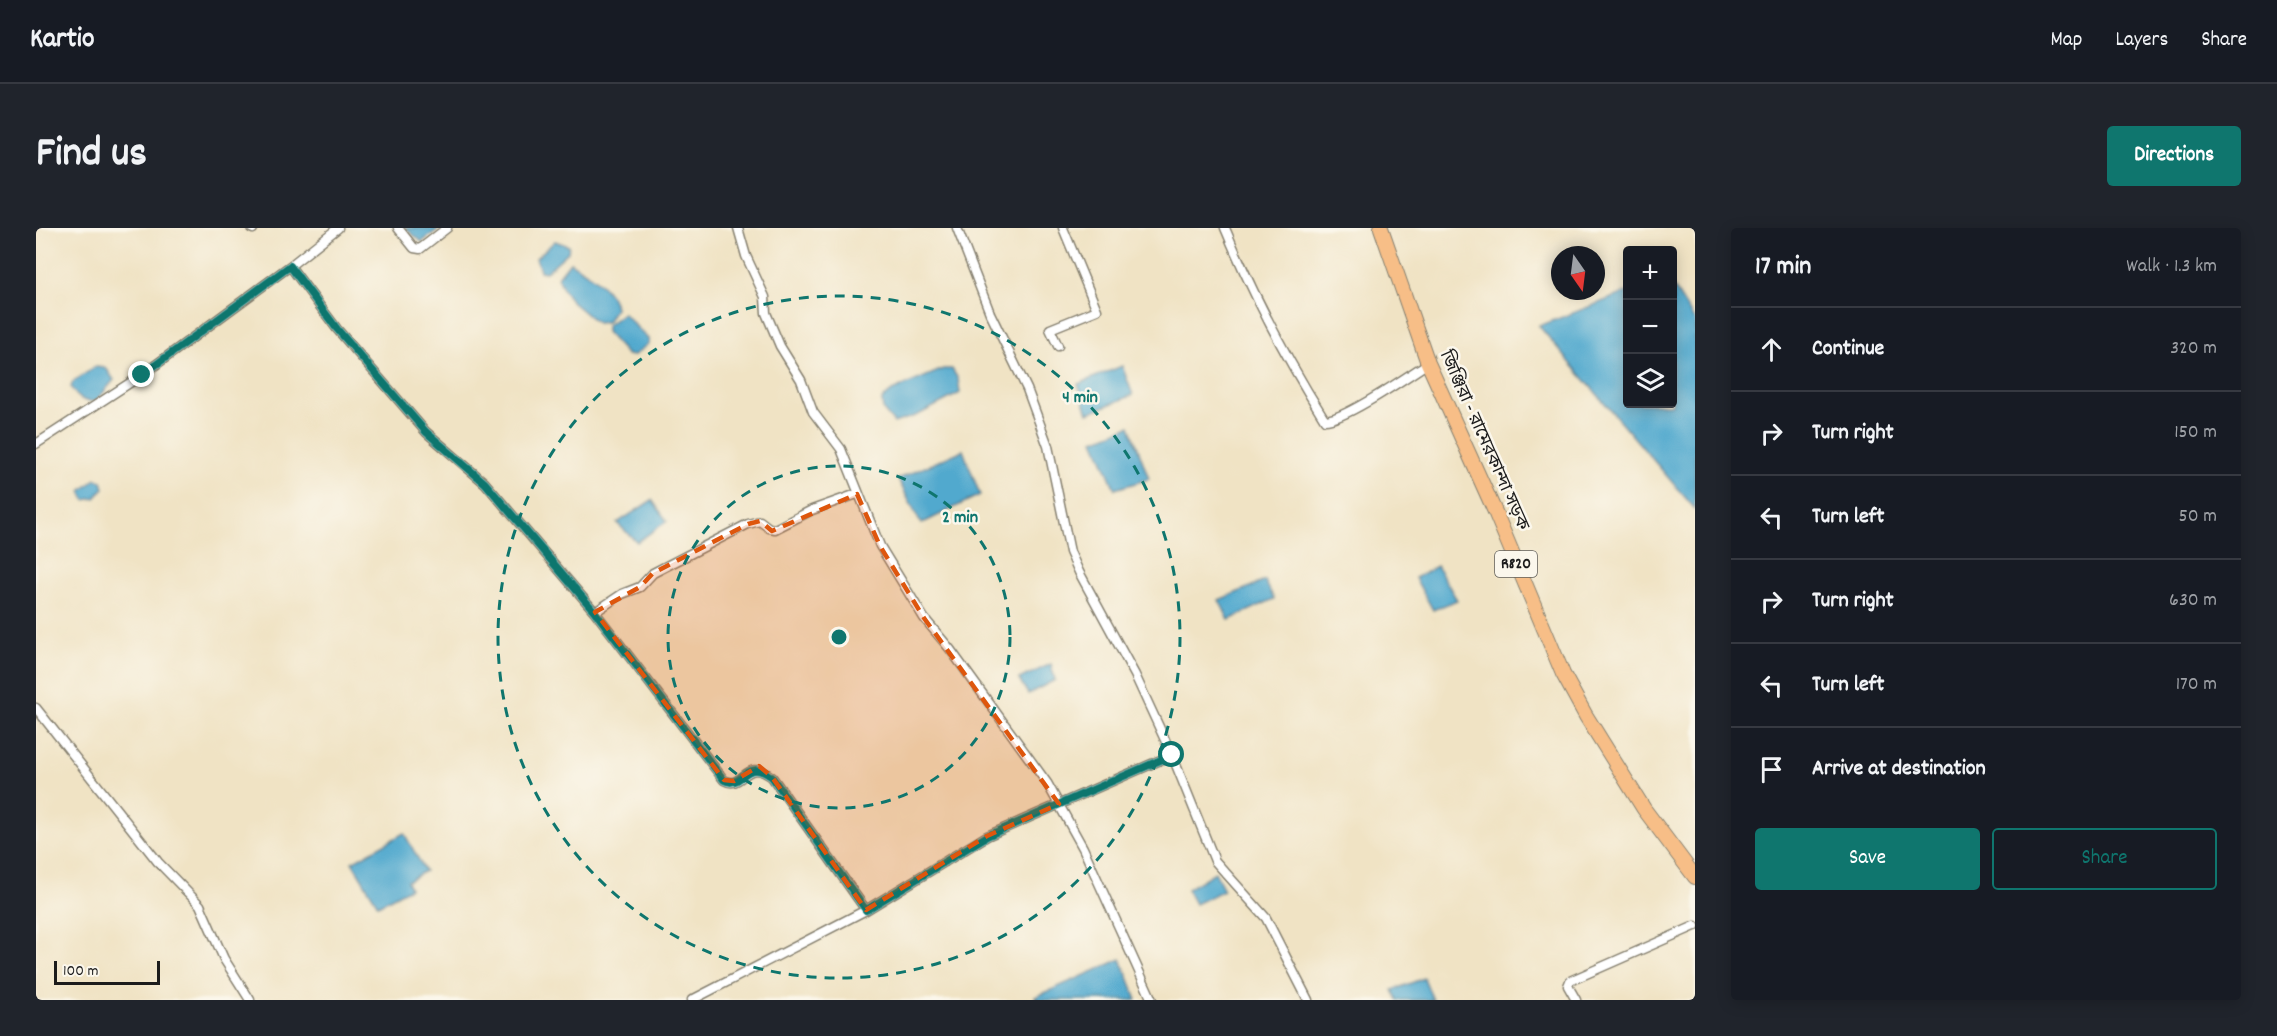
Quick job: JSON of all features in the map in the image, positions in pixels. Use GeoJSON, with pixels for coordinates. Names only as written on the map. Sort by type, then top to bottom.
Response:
{"type":"FeatureCollection","features":[{"type":"Feature","properties":{"kind":"main road","name":"জিঞ্জিরা - রামেরকান্দা সড়ক"},"geometry":{"type":"LineString","coordinates":[[1381,228],[1428,363],[1496,514],[1563,674],[1644,809],[1695,877]]}},
{"type":"Feature","properties":{"kind":"street"},"geometry":{"type":"LineString","coordinates":[[36,444],[142,375],[338,228]]}},
{"type":"Feature","properties":{"kind":"street"},"geometry":{"type":"LineString","coordinates":[[398,228],[414,248],[420,249],[447,228]]}},
{"type":"Feature","properties":{"kind":"street"},"geometry":{"type":"LineString","coordinates":[[738,228],[746,256],[765,297],[766,313],[780,346],[801,380],[813,412],[841,449],[857,494],[880,546],[924,618],[1047,783],[1083,848],[1152,1000]]}},
{"type":"Feature","properties":{"kind":"street"},"geometry":{"type":"LineString","coordinates":[[957,228],[990,313],[1027,389],[1048,446],[1070,552],[1135,675],[1172,755],[1215,861],[1266,918],[1297,983],[1308,1000]]}},
{"type":"Feature","properties":{"kind":"street"},"geometry":{"type":"LineString","coordinates":[[1058,346],[1050,329],[1097,309],[1063,228]]}},
{"type":"Feature","properties":{"kind":"street"},"geometry":{"type":"LineString","coordinates":[[1225,228],[1250,288],[1297,375],[1325,420],[1340,416],[1428,363]]}},
{"type":"Feature","properties":{"kind":"street"},"geometry":{"type":"LineString","coordinates":[[290,266],[337,329],[426,432],[485,483],[595,612],[724,780],[734,781],[755,768],[761,769],[772,777],[866,910]]}},
{"type":"Feature","properties":{"kind":"street"},"geometry":{"type":"LineString","coordinates":[[595,612],[622,594],[640,587],[653,573],[748,524],[760,521],[769,528],[775,529],[812,510],[857,494]]}},
{"type":"Feature","properties":{"kind":"street"},"geometry":{"type":"LineString","coordinates":[[36,708],[158,862],[200,904],[224,958],[250,1000]]}},
{"type":"Feature","properties":{"kind":"street"},"geometry":{"type":"LineString","coordinates":[[692,1000],[866,910],[987,836],[1172,755]]}},
{"type":"Feature","properties":{"kind":"street"},"geometry":{"type":"LineString","coordinates":[[1576,1000],[1568,986],[1570,981],[1695,926]]}},
{"type":"Feature","properties":{"kind":"highlighted area"},"geometry":{"type":"Polygon","coordinates":[[[857,494],[880,546],[924,618],[1059,804],[987,836],[866,910],[772,777],[759,766],[734,781],[724,780],[595,612],[640,587],[653,573],[748,524],[760,521],[772,531],[857,494]]]}},
{"type":"Feature","properties":{"kind":"water"},"geometry":{"type":"Polygon","coordinates":[[[405,228],[440,228],[422,242],[405,228]]]}},
{"type":"Feature","properties":{"kind":"water"},"geometry":{"type":"Polygon","coordinates":[[[555,241],[569,246],[568,252],[546,272],[540,271],[536,258],[555,241]]]}},
{"type":"Feature","properties":{"kind":"water"},"geometry":{"type":"Polygon","coordinates":[[[570,262],[598,281],[609,294],[615,308],[607,322],[597,323],[572,302],[564,291],[558,277],[570,262]]]}},
{"type":"Feature","properties":{"kind":"water"},"geometry":{"type":"Polygon","coordinates":[[[1677,292],[1695,321],[1695,509],[1539,326],[1623,294],[1623,408],[1677,408],[1677,292]]]}},
{"type":"Feature","properties":{"kind":"water"},"geometry":{"type":"Polygon","coordinates":[[[623,313],[648,339],[649,343],[633,356],[627,355],[606,332],[606,326],[623,313]]]}},
{"type":"Feature","properties":{"kind":"water"},"geometry":{"type":"Polygon","coordinates":[[[1122,366],[1133,395],[1088,413],[1078,384],[1122,366]]]}},
{"type":"Feature","properties":{"kind":"water"},"geometry":{"type":"Polygon","coordinates":[[[95,367],[106,368],[114,380],[96,401],[84,400],[78,397],[71,387],[73,382],[95,367]]]}},
{"type":"Feature","properties":{"kind":"water"},"geometry":{"type":"Polygon","coordinates":[[[943,369],[952,369],[958,379],[960,393],[918,415],[894,423],[883,410],[882,400],[892,391],[943,369]]]}},
{"type":"Feature","properties":{"kind":"water"},"geometry":{"type":"Polygon","coordinates":[[[1130,426],[1149,479],[1115,489],[1094,440],[1130,426]]]}},
{"type":"Feature","properties":{"kind":"water"},"geometry":{"type":"Polygon","coordinates":[[[963,450],[980,495],[921,524],[898,479],[963,450]]]}},
{"type":"Feature","properties":{"kind":"water"},"geometry":{"type":"Polygon","coordinates":[[[96,479],[102,481],[104,488],[95,498],[85,500],[81,491],[96,479]]]}},
{"type":"Feature","properties":{"kind":"water"},"geometry":{"type":"Polygon","coordinates":[[[652,500],[667,521],[637,542],[617,523],[652,500]]]}},
{"type":"Feature","properties":{"kind":"water"},"geometry":{"type":"Polygon","coordinates":[[[1437,566],[1457,600],[1433,610],[1415,578],[1437,566]]]}},
{"type":"Feature","properties":{"kind":"water"},"geometry":{"type":"Polygon","coordinates":[[[1265,581],[1274,599],[1229,620],[1219,600],[1265,581]]]}},
{"type":"Feature","properties":{"kind":"water"},"geometry":{"type":"Polygon","coordinates":[[[1051,664],[1055,680],[1028,694],[1019,679],[1051,664]]]}},
{"type":"Feature","properties":{"kind":"water"},"geometry":{"type":"Polygon","coordinates":[[[404,833],[425,871],[407,881],[410,888],[378,905],[352,862],[404,833]]]}},
{"type":"Feature","properties":{"kind":"water"},"geometry":{"type":"Polygon","coordinates":[[[1215,872],[1224,890],[1195,904],[1187,889],[1215,872]]]}},
{"type":"Feature","properties":{"kind":"water"},"geometry":{"type":"Polygon","coordinates":[[[1121,959],[1137,1000],[1037,1000],[1035,997],[1121,959]]]}},
{"type":"Feature","properties":{"kind":"water"},"geometry":{"type":"Polygon","coordinates":[[[1424,978],[1433,1000],[1397,1000],[1393,990],[1424,978]]]}},
{"type":"Feature","properties":{"kind":"route"},"geometry":{"type":"LineString","coordinates":[[142,375],[256,288],[290,266],[337,329],[426,432],[485,483],[595,612],[724,780],[729,783],[755,768],[761,769],[772,777],[866,910],[987,836],[1172,755]]}}]}
